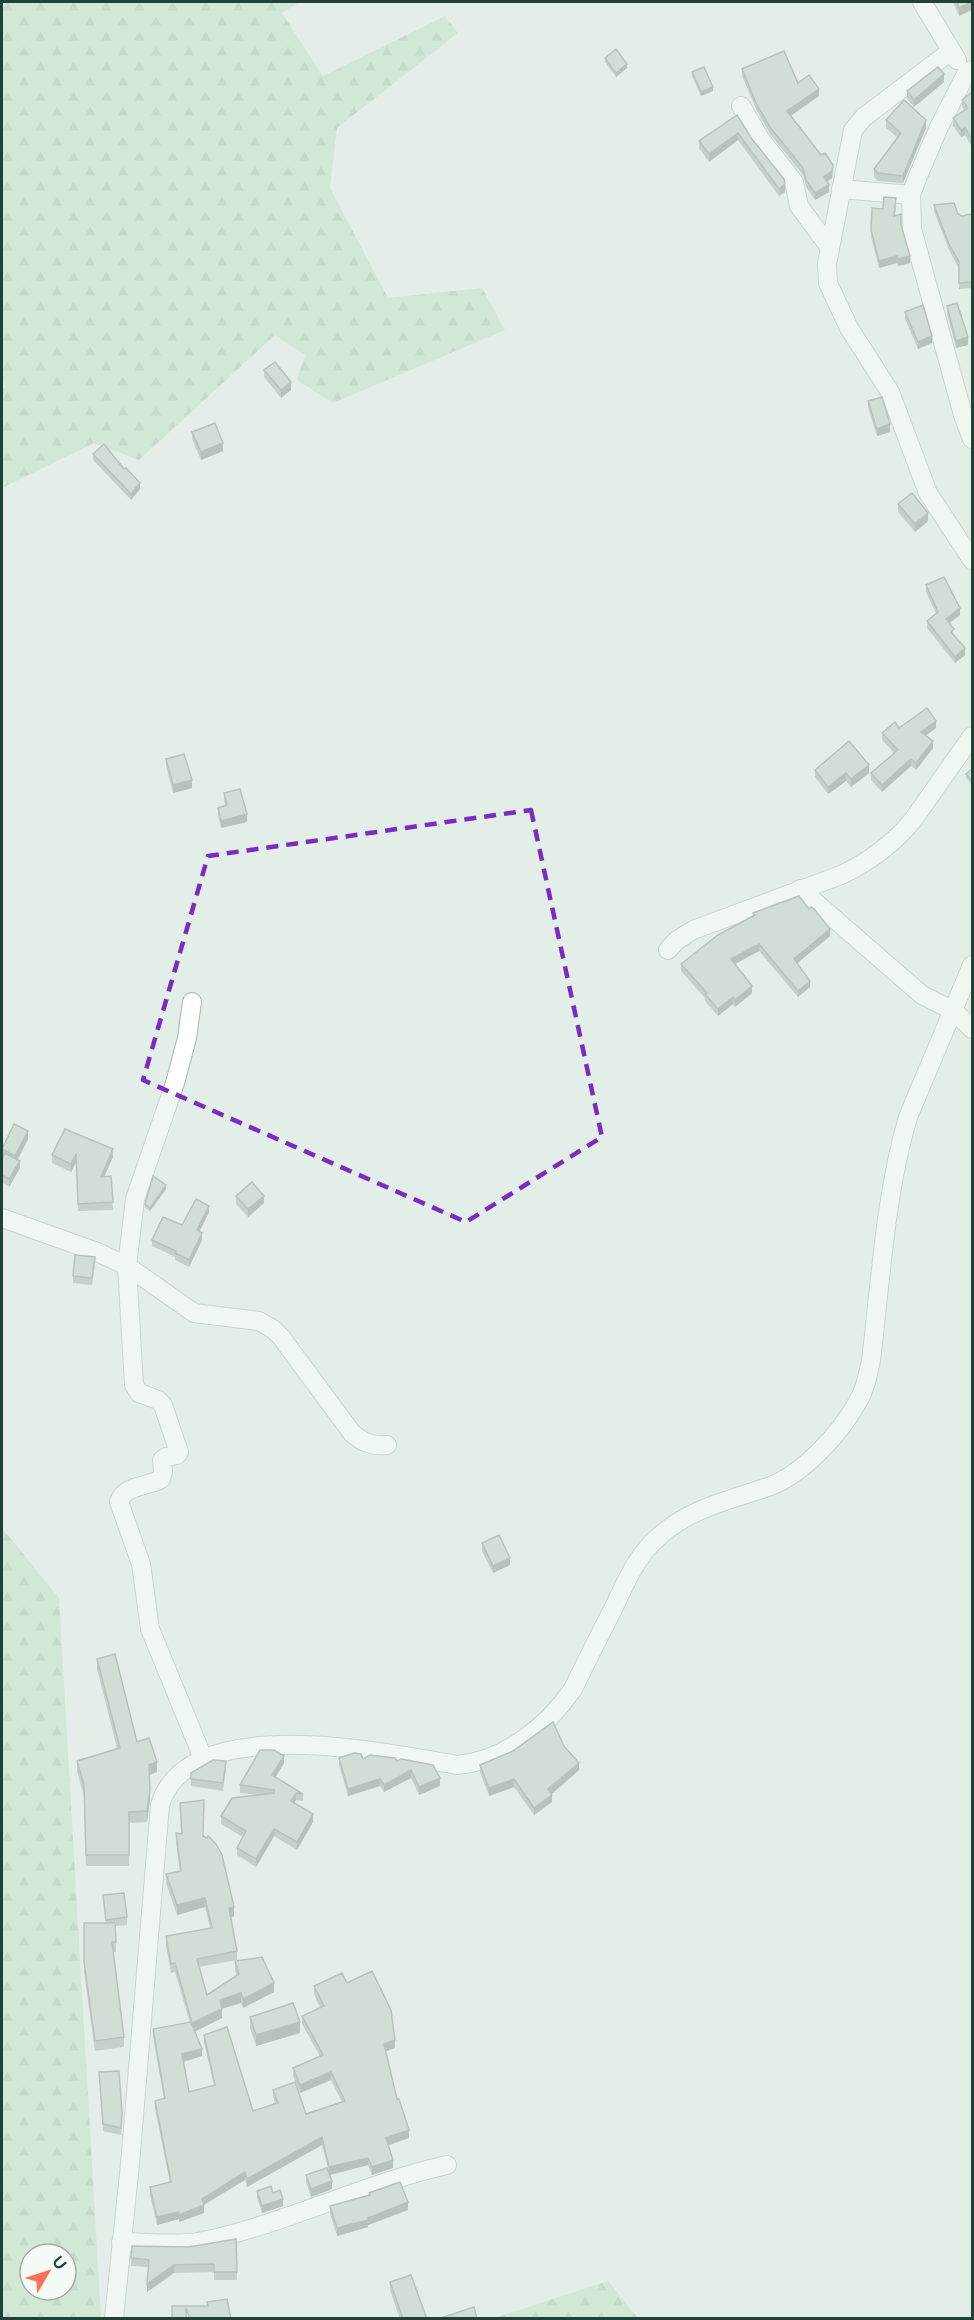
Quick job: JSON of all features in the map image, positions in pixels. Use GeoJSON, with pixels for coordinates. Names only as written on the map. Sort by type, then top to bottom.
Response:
{"type":"FeatureCollection","features":[{"type":"Feature","properties":{"kind":"street"},"geometry":{"type":"LineString","coordinates":[[922,2],[951,51],[970,76],[939,127],[911,195],[912,229],[963,415],[972,440]]}},
{"type":"Feature","properties":{"kind":"street"},"geometry":{"type":"LineString","coordinates":[[951,51],[858,123],[853,130],[826,273],[833,296],[849,328],[886,384],[928,493],[972,561]]}},
{"type":"Feature","properties":{"kind":"street"},"geometry":{"type":"LineString","coordinates":[[741,106],[761,140],[794,182],[800,206],[830,248]]}},
{"type":"Feature","properties":{"kind":"street"},"geometry":{"type":"LineString","coordinates":[[841,189],[911,195]]}},
{"type":"Feature","properties":{"kind":"street"},"geometry":{"type":"LineString","coordinates":[[668,950],[676,941],[693,930],[859,867],[892,842],[913,820],[972,736]]}},
{"type":"Feature","properties":{"kind":"street"},"geometry":{"type":"LineString","coordinates":[[800,889],[922,994],[954,1011],[972,1029]]}},
{"type":"Feature","properties":{"kind":"street"},"geometry":{"type":"LineString","coordinates":[[114,2319],[131,2152],[160,1805],[163,1794],[172,1780],[203,1758],[230,1749],[333,1746],[457,1765],[470,1764],[504,1751],[540,1728],[573,1689],[630,1573],[651,1544],[692,1513],[720,1501],[775,1484],[796,1472],[811,1459],[846,1420],[858,1402],[867,1381],[896,1162],[908,1117],[972,965]]}},
{"type":"Feature","properties":{"kind":"street"},"geometry":{"type":"LineString","coordinates":[[192,1002],[187,1038],[175,1083],[135,1198],[127,1266],[134,1385],[139,1393],[158,1400],[163,1405],[179,1452],[177,1455],[162,1460],[164,1472],[161,1479],[123,1494],[119,1502],[141,1564],[150,1629],[203,1758]]}},
{"type":"Feature","properties":{"kind":"street"},"geometry":{"type":"LineString","coordinates":[[2,1218],[97,1252],[127,1266],[194,1313],[251,1319],[273,1329],[352,1433],[364,1443],[374,1446],[387,1445]]}},
{"type":"Feature","properties":{"kind":"street"},"geometry":{"type":"LineString","coordinates":[[121,2241],[198,2242],[261,2226],[406,2174],[447,2165]]}},
{"type":"Feature","properties":{"kind":"highlighted area"},"geometry":{"type":"Polygon","coordinates":[[[531,810],[602,1137],[466,1222],[143,1080],[208,856],[531,810]]]}},
{"type":"Feature","properties":{"kind":"green space"},"geometry":{"type":"Polygon","coordinates":[[[2,2],[300,2],[282,13],[323,76],[445,16],[458,33],[337,128],[330,188],[388,298],[482,288],[505,330],[333,403],[297,380],[305,355],[275,335],[139,460],[94,443],[2,488],[2,389],[5,387],[2,379],[2,2]]]}},
{"type":"Feature","properties":{"kind":"green space"},"geometry":{"type":"Polygon","coordinates":[[[2,1528],[59,1598],[101,2318],[2,2318],[2,1528]]]}},
{"type":"Feature","properties":{"kind":"green space"},"geometry":{"type":"Polygon","coordinates":[[[608,2281],[638,2318],[494,2318],[608,2281]]]}},
{"type":"Feature","properties":{"kind":"building"},"geometry":{"type":"Polygon","coordinates":[[[957,2],[972,2],[959,8],[957,2]]]}},
{"type":"Feature","properties":{"kind":"building"},"geometry":{"type":"Polygon","coordinates":[[[616,49],[627,64],[616,73],[605,58],[616,49]]]}},
{"type":"Feature","properties":{"kind":"building"},"geometry":{"type":"Polygon","coordinates":[[[784,51],[798,83],[809,75],[819,89],[787,111],[821,155],[825,153],[833,165],[832,171],[824,177],[829,185],[815,193],[806,180],[803,168],[770,127],[757,105],[742,69],[784,51]]]}},
{"type":"Feature","properties":{"kind":"building"},"geometry":{"type":"Polygon","coordinates":[[[704,67],[713,87],[701,92],[692,72],[704,67]]]}},
{"type":"Feature","properties":{"kind":"building"},"geometry":{"type":"Polygon","coordinates":[[[938,67],[944,74],[914,100],[907,91],[938,67]]]}},
{"type":"Feature","properties":{"kind":"building"},"geometry":{"type":"Polygon","coordinates":[[[972,92],[972,139],[965,128],[961,130],[953,118],[968,108],[962,100],[972,92]]]}},
{"type":"Feature","properties":{"kind":"building"},"geometry":{"type":"Polygon","coordinates":[[[904,100],[926,120],[903,176],[878,173],[874,169],[901,133],[886,120],[904,100]]]}},
{"type":"Feature","properties":{"kind":"building"},"geometry":{"type":"Polygon","coordinates":[[[737,115],[752,139],[784,179],[785,184],[779,189],[738,133],[709,154],[699,141],[737,115]]]}},
{"type":"Feature","properties":{"kind":"building"},"geometry":{"type":"Polygon","coordinates":[[[884,197],[896,198],[894,216],[901,214],[901,225],[910,256],[898,259],[897,256],[879,261],[871,230],[872,208],[883,209],[884,197]]]}},
{"type":"Feature","properties":{"kind":"building"},"geometry":{"type":"Polygon","coordinates":[[[954,203],[958,214],[962,216],[972,214],[972,282],[959,283],[959,262],[948,242],[934,205],[954,203]]]}},
{"type":"Feature","properties":{"kind":"building"},"geometry":{"type":"Polygon","coordinates":[[[957,303],[968,337],[956,341],[947,306],[957,303]]]}},
{"type":"Feature","properties":{"kind":"building"},"geometry":{"type":"Polygon","coordinates":[[[923,305],[932,336],[918,342],[905,312],[923,305]]]}},
{"type":"Feature","properties":{"kind":"building"},"geometry":{"type":"Polygon","coordinates":[[[275,362],[291,382],[281,390],[264,370],[275,362]]]}},
{"type":"Feature","properties":{"kind":"building"},"geometry":{"type":"Polygon","coordinates":[[[882,397],[890,424],[877,429],[868,401],[882,397]]]}},
{"type":"Feature","properties":{"kind":"building"},"geometry":{"type":"Polygon","coordinates":[[[215,423],[223,443],[201,452],[192,432],[215,423]]]}},
{"type":"Feature","properties":{"kind":"building"},"geometry":{"type":"Polygon","coordinates":[[[104,444],[124,469],[126,468],[140,483],[131,494],[93,454],[104,444]]]}},
{"type":"Feature","properties":{"kind":"building"},"geometry":{"type":"Polygon","coordinates":[[[912,493],[928,513],[915,524],[898,504],[912,493]]]}},
{"type":"Feature","properties":{"kind":"building"},"geometry":{"type":"Polygon","coordinates":[[[944,577],[960,608],[946,619],[954,629],[951,632],[965,648],[955,657],[927,621],[938,612],[926,585],[944,577]]]}},
{"type":"Feature","properties":{"kind":"building"},"geometry":{"type":"Polygon","coordinates":[[[927,708],[936,721],[921,732],[933,741],[916,763],[911,759],[882,785],[871,773],[898,750],[882,733],[895,722],[899,728],[927,708]]]}},
{"type":"Feature","properties":{"kind":"building"},"geometry":{"type":"Polygon","coordinates":[[[849,741],[869,765],[851,779],[846,773],[828,787],[815,770],[849,741]]]}},
{"type":"Feature","properties":{"kind":"building"},"geometry":{"type":"Polygon","coordinates":[[[184,754],[192,780],[173,785],[166,759],[184,754]]]}},
{"type":"Feature","properties":{"kind":"building"},"geometry":{"type":"Polygon","coordinates":[[[972,769],[972,781],[966,774],[972,769]]]}},
{"type":"Feature","properties":{"kind":"building"},"geometry":{"type":"Polygon","coordinates":[[[240,789],[247,814],[221,821],[218,808],[227,805],[224,793],[240,789]]]}},
{"type":"Feature","properties":{"kind":"building"},"geometry":{"type":"Polygon","coordinates":[[[799,896],[809,909],[811,907],[814,909],[830,929],[794,959],[810,981],[798,991],[759,944],[731,959],[752,986],[735,1000],[733,997],[718,1009],[681,964],[718,935],[755,915],[753,913],[799,896]]]}},
{"type":"Feature","properties":{"kind":"building"},"geometry":{"type":"Polygon","coordinates":[[[14,1124],[28,1131],[15,1156],[2,1149],[14,1124]]]}},
{"type":"Feature","properties":{"kind":"building"},"geometry":{"type":"Polygon","coordinates":[[[65,1129],[113,1149],[101,1177],[111,1176],[113,1202],[78,1204],[76,1154],[71,1164],[52,1155],[65,1129]]]}},
{"type":"Feature","properties":{"kind":"building"},"geometry":{"type":"Polygon","coordinates":[[[5,1153],[20,1161],[9,1179],[2,1175],[2,1159],[5,1153]]]}},
{"type":"Feature","properties":{"kind":"building"},"geometry":{"type":"Polygon","coordinates":[[[153,1176],[166,1185],[150,1208],[145,1204],[153,1176]]]}},
{"type":"Feature","properties":{"kind":"building"},"geometry":{"type":"Polygon","coordinates":[[[252,1182],[264,1196],[248,1209],[236,1196],[252,1182]]]}},
{"type":"Feature","properties":{"kind":"building"},"geometry":{"type":"Polygon","coordinates":[[[196,1199],[209,1206],[197,1230],[202,1233],[189,1260],[152,1240],[163,1217],[182,1225],[196,1199]]]}},
{"type":"Feature","properties":{"kind":"building"},"geometry":{"type":"Polygon","coordinates":[[[75,1255],[95,1257],[92,1278],[73,1276],[75,1255]]]}},
{"type":"Feature","properties":{"kind":"building"},"geometry":{"type":"Polygon","coordinates":[[[499,1535],[510,1558],[493,1566],[482,1543],[499,1535]]]}},
{"type":"Feature","properties":{"kind":"building"},"geometry":{"type":"Polygon","coordinates":[[[115,1654],[137,1742],[149,1738],[157,1762],[149,1765],[150,1789],[147,1811],[129,1812],[129,1855],[86,1855],[84,1785],[77,1761],[120,1748],[97,1659],[115,1654]]]}},
{"type":"Feature","properties":{"kind":"building"},"geometry":{"type":"Polygon","coordinates":[[[553,1722],[564,1746],[579,1763],[548,1789],[552,1795],[534,1808],[514,1779],[489,1788],[480,1765],[513,1751],[553,1722]]]}},
{"type":"Feature","properties":{"kind":"building"},"geometry":{"type":"Polygon","coordinates":[[[260,1750],[274,1750],[284,1756],[272,1775],[303,1794],[296,1793],[291,1801],[313,1814],[297,1842],[274,1829],[256,1859],[237,1848],[246,1831],[221,1816],[232,1798],[274,1793],[274,1790],[240,1785],[260,1750]]]}},
{"type":"Feature","properties":{"kind":"building"},"geometry":{"type":"Polygon","coordinates":[[[354,1753],[361,1754],[363,1759],[370,1755],[433,1765],[440,1778],[419,1787],[411,1770],[384,1785],[380,1779],[348,1789],[339,1758],[354,1753]]]}},
{"type":"Feature","properties":{"kind":"building"},"geometry":{"type":"Polygon","coordinates":[[[213,1760],[226,1761],[223,1783],[191,1779],[191,1773],[213,1760]]]}},
{"type":"Feature","properties":{"kind":"building"},"geometry":{"type":"Polygon","coordinates":[[[204,1800],[203,1836],[207,1838],[208,1836],[216,1844],[222,1855],[234,1907],[229,1908],[237,1951],[197,1959],[207,1995],[239,1974],[235,1961],[262,1957],[274,1983],[243,1999],[241,1993],[220,2000],[222,2009],[192,2023],[175,1963],[171,1964],[166,1936],[212,1928],[205,1898],[177,1905],[166,1874],[181,1871],[176,1833],[182,1834],[180,1803],[204,1800]]]}},
{"type":"Feature","properties":{"kind":"building"},"geometry":{"type":"Polygon","coordinates":[[[124,1893],[127,1917],[106,1920],[103,1895],[124,1893]]]}},
{"type":"Feature","properties":{"kind":"building"},"geometry":{"type":"Polygon","coordinates":[[[84,1923],[115,1923],[116,1942],[112,1942],[124,2037],[95,2041],[84,1962],[84,1923]]]}},
{"type":"Feature","properties":{"kind":"building"},"geometry":{"type":"Polygon","coordinates":[[[372,1971],[391,2010],[395,2040],[384,2044],[397,2099],[399,2099],[409,2130],[386,2138],[393,2160],[372,2167],[368,2158],[329,2167],[322,2137],[247,2179],[245,2172],[202,2199],[204,2205],[179,2215],[179,2212],[157,2217],[150,2187],[171,2182],[155,2101],[165,2098],[153,2029],[191,2022],[202,2049],[182,2054],[189,2092],[215,2085],[204,2035],[227,2027],[253,2111],[278,2103],[273,2090],[295,2082],[306,2114],[345,2101],[331,2072],[300,2085],[293,2068],[323,2055],[302,2016],[324,2006],[314,1986],[342,1973],[347,1983],[372,1971]]]}},
{"type":"Feature","properties":{"kind":"building"},"geometry":{"type":"Polygon","coordinates":[[[293,2003],[300,2022],[256,2035],[250,2017],[293,2003]]]}},
{"type":"Feature","properties":{"kind":"building"},"geometry":{"type":"Polygon","coordinates":[[[119,2071],[121,2128],[103,2124],[99,2072],[119,2071]]]}},
{"type":"Feature","properties":{"kind":"building"},"geometry":{"type":"Polygon","coordinates":[[[327,2168],[332,2181],[311,2189],[306,2175],[327,2168]]]}},
{"type":"Feature","properties":{"kind":"building"},"geometry":{"type":"Polygon","coordinates":[[[400,2182],[408,2202],[368,2218],[368,2220],[337,2228],[330,2206],[370,2195],[369,2193],[400,2182]]]}},
{"type":"Feature","properties":{"kind":"building"},"geometry":{"type":"Polygon","coordinates":[[[271,2186],[273,2193],[280,2190],[283,2199],[262,2206],[257,2191],[271,2186]]]}},
{"type":"Feature","properties":{"kind":"building"},"geometry":{"type":"Polygon","coordinates":[[[236,2239],[237,2272],[214,2272],[214,2264],[174,2265],[147,2284],[149,2260],[131,2258],[132,2246],[189,2247],[236,2239]]]}},
{"type":"Feature","properties":{"kind":"building"},"geometry":{"type":"Polygon","coordinates":[[[411,2275],[427,2319],[403,2319],[390,2282],[411,2275]]]}},
{"type":"Feature","properties":{"kind":"building"},"geometry":{"type":"Polygon","coordinates":[[[227,2299],[231,2319],[190,2319],[186,2308],[186,2319],[172,2319],[172,2306],[208,2306],[207,2302],[227,2299]]]}},
{"type":"Feature","properties":{"kind":"building"},"geometry":{"type":"Polygon","coordinates":[[[474,2307],[477,2319],[438,2319],[474,2307]]]}}]}
